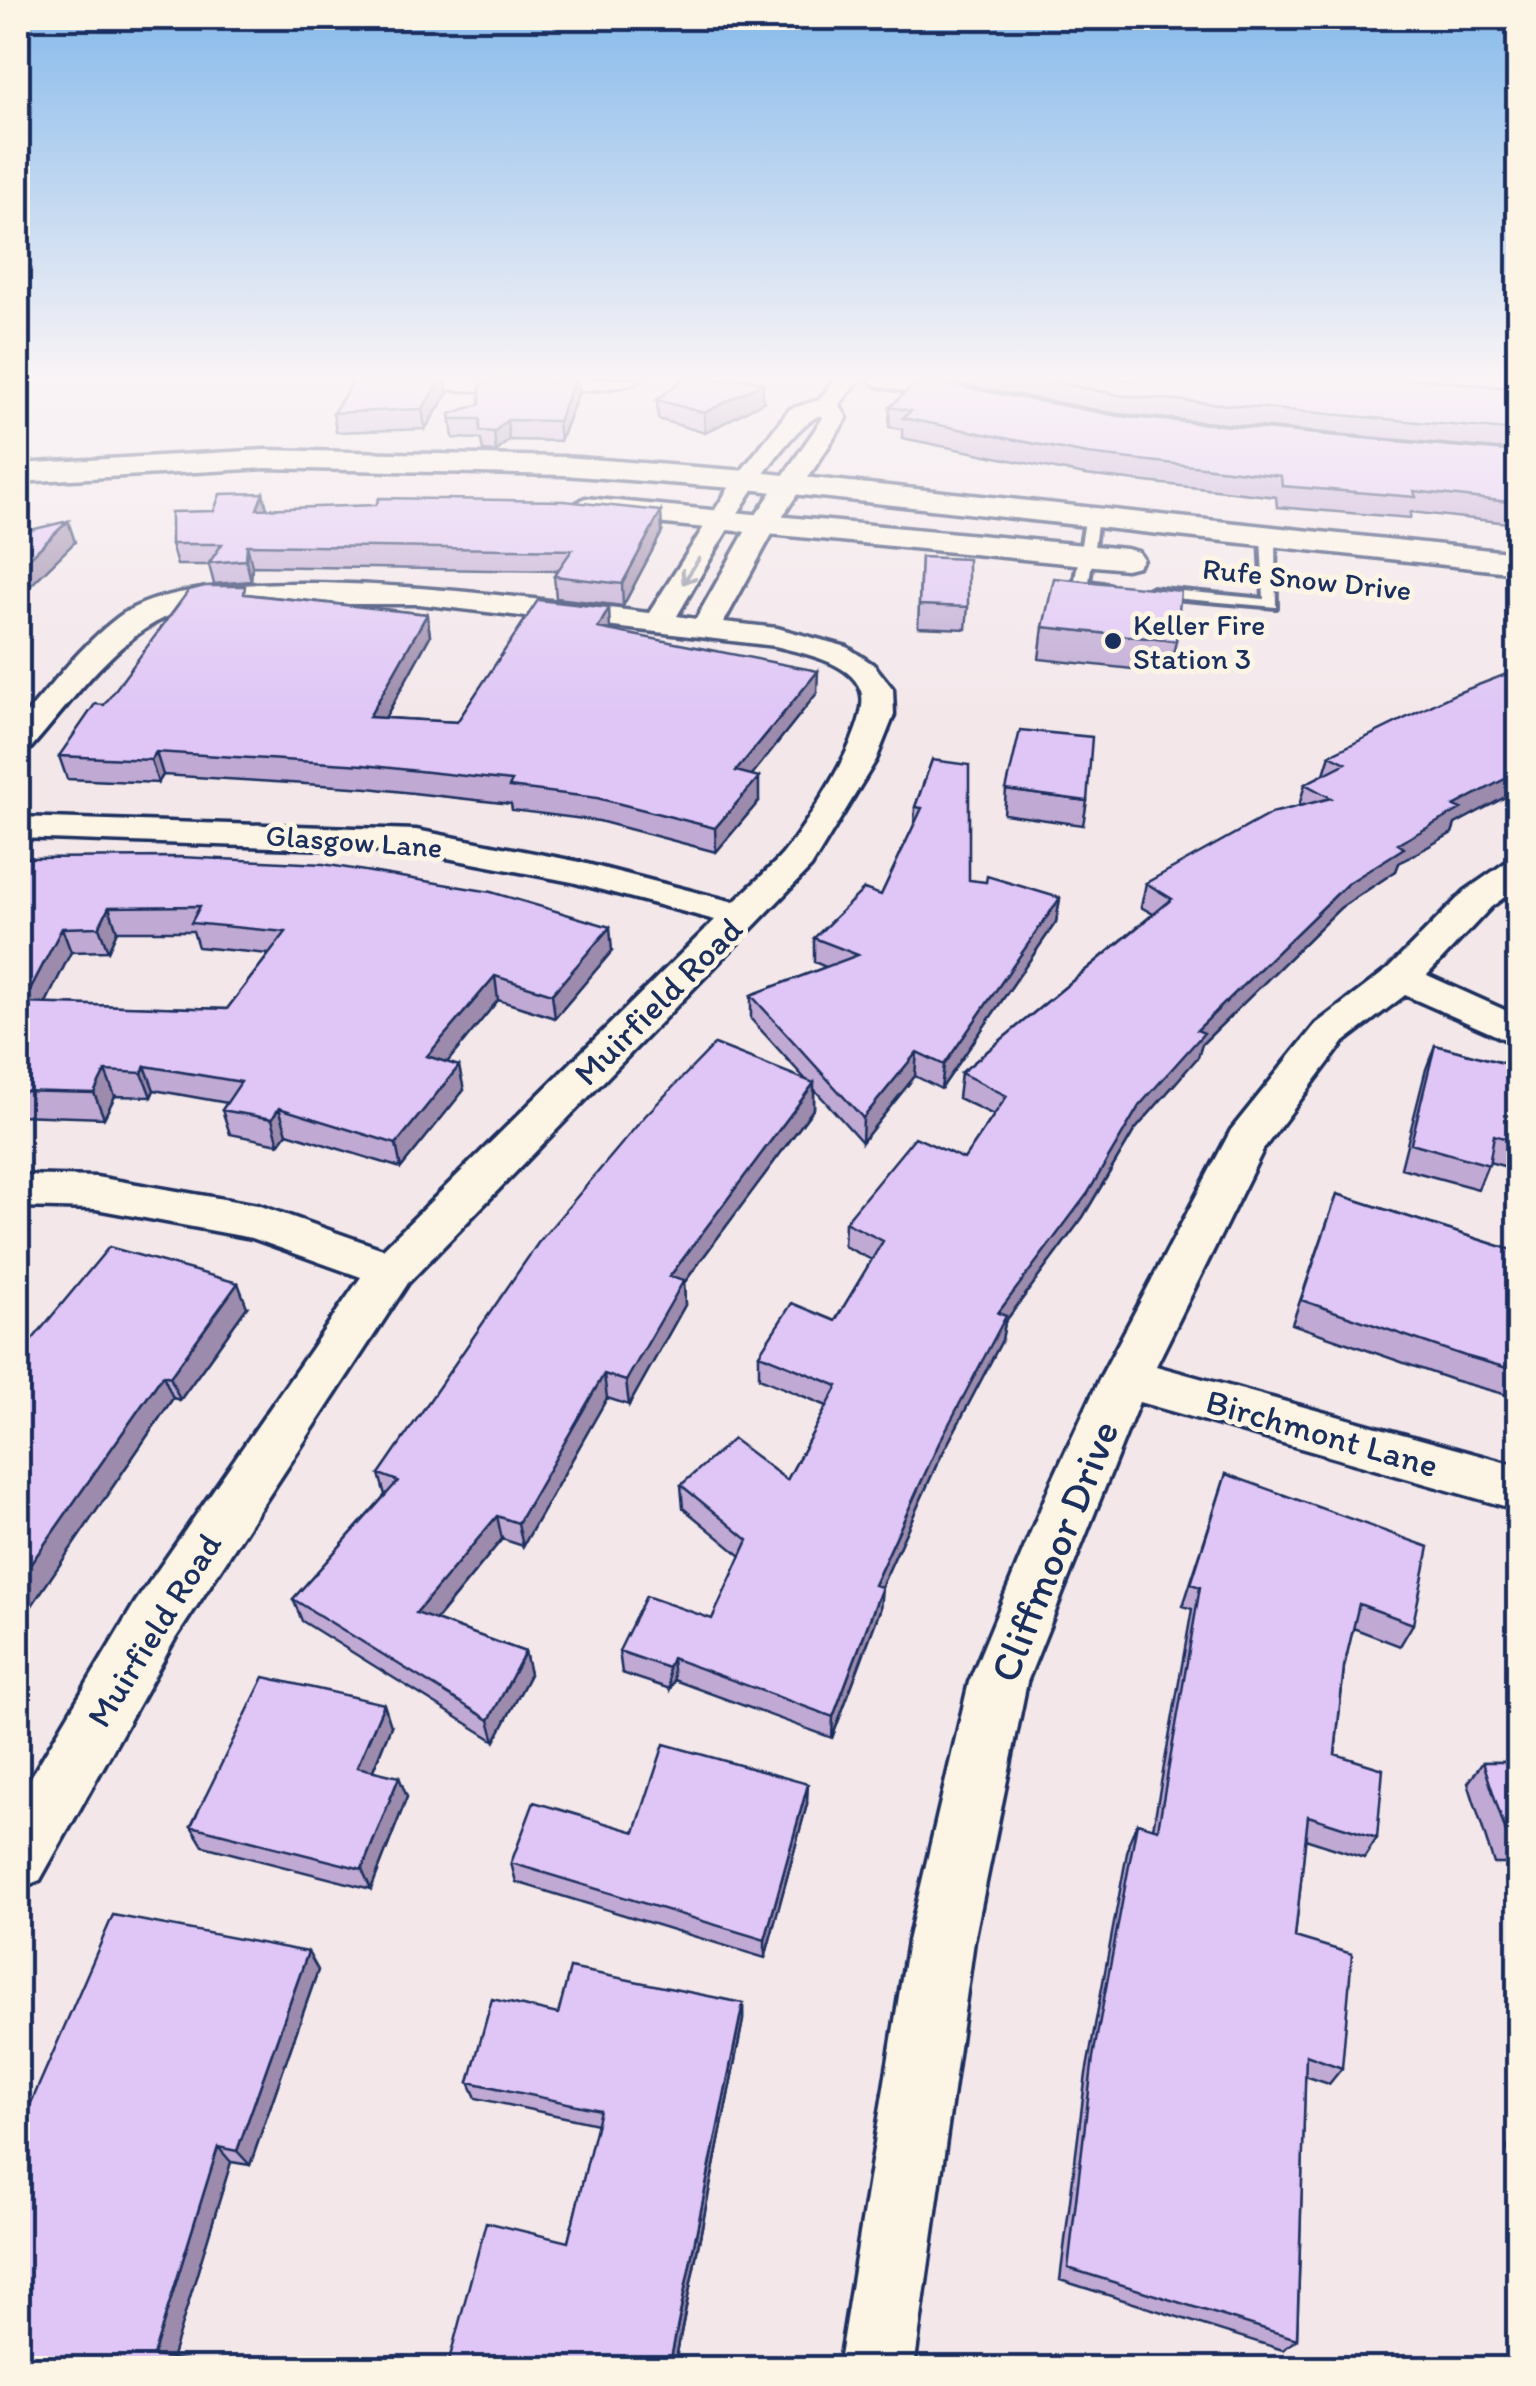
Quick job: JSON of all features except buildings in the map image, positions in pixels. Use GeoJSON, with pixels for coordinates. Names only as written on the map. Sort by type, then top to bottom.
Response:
{"type":"FeatureCollection","features":[{"type":"Feature","properties":{"kind":"main road","name":"Rufe Snow Drive"},"geometry":{"type":"LineString","coordinates":[[845,490],[1518,563]]}},
{"type":"Feature","properties":{"kind":"main road"},"geometry":{"type":"LineString","coordinates":[[18,504],[143,498]]}},
{"type":"Feature","properties":{"kind":"main road","name":"Rufe Snow Drive"},"geometry":{"type":"LineString","coordinates":[[556,506],[1309,579]]}},
{"type":"Feature","properties":{"kind":"street"},"geometry":{"type":"LineString","coordinates":[[659,621],[742,490]]}},
{"type":"Feature","properties":{"kind":"street"},"geometry":{"type":"LineString","coordinates":[[706,627],[785,490]]}},
{"type":"Feature","properties":{"kind":"street","name":"Muirfield Road"},"geometry":{"type":"LineString","coordinates":[[18,742],[128,624],[179,600],[210,595],[419,595],[777,637],[836,653],[863,672],[877,689],[878,715],[859,760],[798,859],[391,1270],[155,1621],[18,1858]]}},
{"type":"Feature","properties":{"kind":"street","name":"Glasgow Lane"},"geometry":{"type":"LineString","coordinates":[[18,827],[416,840],[575,872],[742,916]]}},
{"type":"Feature","properties":{"kind":"street","name":"Cliffmoor Drive"},"geometry":{"type":"LineString","coordinates":[[876,2368],[941,1940],[998,1682],[1125,1378],[1246,1141],[1330,1033],[1402,978],[1478,899],[1518,871]]}},
{"type":"Feature","properties":{"kind":"street"},"geometry":{"type":"LineString","coordinates":[[1402,978],[1518,1032]]}},
{"type":"Feature","properties":{"kind":"street"},"geometry":{"type":"LineString","coordinates":[[18,1191],[96,1193],[258,1222],[391,1270]]}},
{"type":"Feature","properties":{"kind":"street","name":"Birchmont Lane"},"geometry":{"type":"LineString","coordinates":[[1125,1378],[1518,1488]]}},
{"type":"Feature","properties":{"kind":"lane"},"geometry":{"type":"LineString","coordinates":[[1091,518],[1081,586],[1119,589]]}},
{"type":"Feature","properties":{"kind":"lane"},"geometry":{"type":"LineString","coordinates":[[1138,591],[1271,604],[1268,537]]}},
{"type":"Feature","properties":{"kind":"place","name":"Keller Fire Station 3"},"geometry":{"type":"Point","coordinates":[1113,641]}}]}
